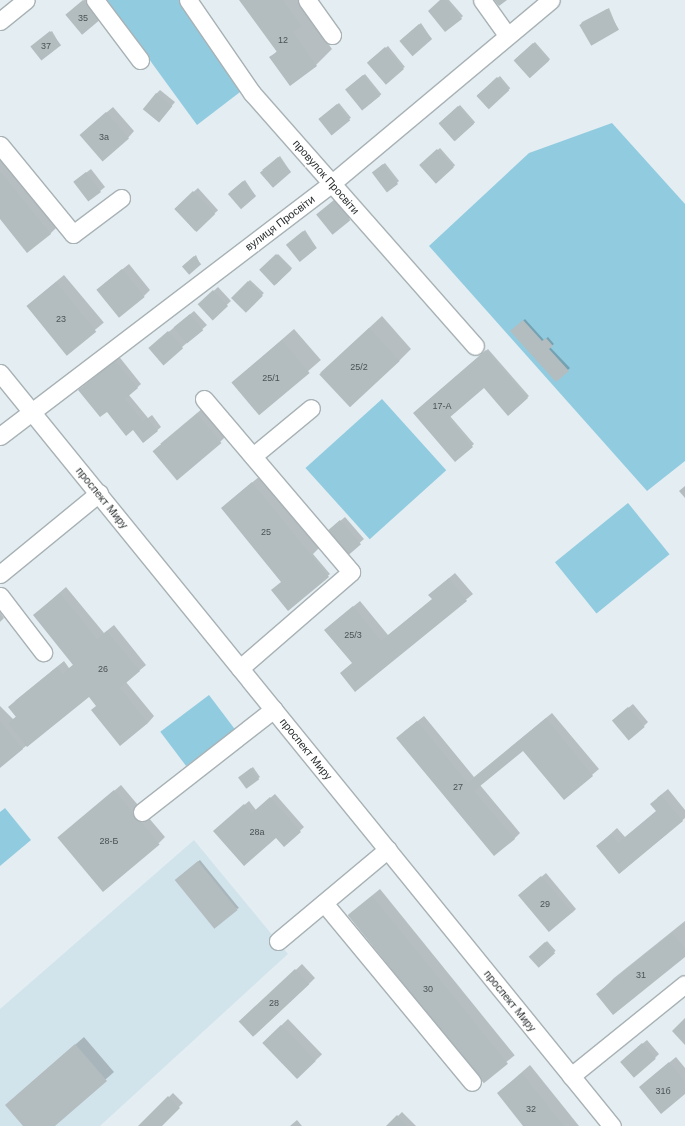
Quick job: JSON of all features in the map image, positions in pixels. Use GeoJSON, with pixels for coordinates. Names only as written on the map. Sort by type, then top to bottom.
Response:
{"type":"FeatureCollection","features":[{"type":"Feature","properties":{"kind":"street"},"geometry":{"type":"LineString","coordinates":[[0,21],[26,0]]}},
{"type":"Feature","properties":{"kind":"street"},"geometry":{"type":"LineString","coordinates":[[95,0],[140,60]]}},
{"type":"Feature","properties":{"kind":"street","name":"провулок Просвіти"},"geometry":{"type":"LineString","coordinates":[[188,0],[252,93],[475,346]]}},
{"type":"Feature","properties":{"kind":"street"},"geometry":{"type":"LineString","coordinates":[[307,0],[332,35]]}},
{"type":"Feature","properties":{"kind":"street"},"geometry":{"type":"LineString","coordinates":[[482,0],[507,35]]}},
{"type":"Feature","properties":{"kind":"street","name":"вулиця Просвіти"},"geometry":{"type":"LineString","coordinates":[[0,436],[332,183],[507,35],[551,0]]}},
{"type":"Feature","properties":{"kind":"street"},"geometry":{"type":"LineString","coordinates":[[0,145],[73,234],[121,198]]}},
{"type":"Feature","properties":{"kind":"street","name":"проспект Миру"},"geometry":{"type":"LineString","coordinates":[[0,372],[612,1126]]}},
{"type":"Feature","properties":{"kind":"street"},"geometry":{"type":"LineString","coordinates":[[204,399],[351,572],[240,668]]}},
{"type":"Feature","properties":{"kind":"street"},"geometry":{"type":"LineString","coordinates":[[253,456],[311,408]]}},
{"type":"Feature","properties":{"kind":"street"},"geometry":{"type":"LineString","coordinates":[[0,574],[98,493]]}},
{"type":"Feature","properties":{"kind":"street"},"geometry":{"type":"LineString","coordinates":[[0,596],[43,652]]}},
{"type":"Feature","properties":{"kind":"street"},"geometry":{"type":"LineString","coordinates":[[142,812],[274,709]]}},
{"type":"Feature","properties":{"kind":"street"},"geometry":{"type":"LineString","coordinates":[[278,941],[388,850]]}},
{"type":"Feature","properties":{"kind":"street"},"geometry":{"type":"LineString","coordinates":[[324,902],[472,1082]]}},
{"type":"Feature","properties":{"kind":"street"},"geometry":{"type":"LineString","coordinates":[[571,1076],[685,984]]}},
{"type":"Feature","properties":{"kind":"shaded area"},"geometry":{"type":"Polygon","coordinates":[[[106,0],[183,0],[244,89],[197,125],[106,0]]]}},
{"type":"Feature","properties":{"kind":"shaded area"},"geometry":{"type":"Polygon","coordinates":[[[612,123],[685,204],[685,461],[647,491],[429,246],[529,153],[612,123]]]}},
{"type":"Feature","properties":{"kind":"shaded area"},"geometry":{"type":"Polygon","coordinates":[[[382,399],[446,470],[370,539],[305,468],[382,399]]]}},
{"type":"Feature","properties":{"kind":"shaded area"},"geometry":{"type":"Polygon","coordinates":[[[628,503],[670,554],[596,613],[555,562],[628,503]]]}},
{"type":"Feature","properties":{"kind":"shaded area"},"geometry":{"type":"Polygon","coordinates":[[[209,695],[235,729],[186,766],[160,732],[209,695]]]}},
{"type":"Feature","properties":{"kind":"shaded area"},"geometry":{"type":"Polygon","coordinates":[[[5,808],[31,840],[0,866],[0,812],[5,808]]]}},
{"type":"Feature","properties":{"kind":"shaded area"},"geometry":{"type":"Polygon","coordinates":[[[194,840],[288,954],[100,1126],[0,1126],[0,1009],[194,840]]]}},
{"type":"Feature","properties":{"kind":"building"},"geometry":{"type":"Polygon","coordinates":[[[83,0],[100,20],[82,35],[65,15],[83,0]]]}},
{"type":"Feature","properties":{"kind":"building"},"geometry":{"type":"Polygon","coordinates":[[[239,0],[283,0],[302,26],[293,32],[317,66],[290,86],[269,57],[277,52],[239,0]]]}},
{"type":"Feature","properties":{"kind":"building"},"geometry":{"type":"Polygon","coordinates":[[[440,0],[446,0],[462,19],[445,32],[428,11],[440,0]]]}},
{"type":"Feature","properties":{"kind":"building"},"geometry":{"type":"Polygon","coordinates":[[[494,0],[507,0],[499,6],[494,0]]]}},
{"type":"Feature","properties":{"kind":"building"},"geometry":{"type":"Polygon","coordinates":[[[607,9],[619,30],[591,46],[579,25],[607,9]]]}},
{"type":"Feature","properties":{"kind":"building"},"geometry":{"type":"Polygon","coordinates":[[[419,24],[432,39],[412,56],[399,41],[419,24]]]}},
{"type":"Feature","properties":{"kind":"building"},"geometry":{"type":"Polygon","coordinates":[[[50,31],[61,45],[41,61],[30,46],[50,31]]]}},
{"type":"Feature","properties":{"kind":"building"},"geometry":{"type":"Polygon","coordinates":[[[533,43],[549,61],[530,78],[514,60],[533,43]]]}},
{"type":"Feature","properties":{"kind":"building"},"geometry":{"type":"Polygon","coordinates":[[[385,47],[404,69],[386,85],[367,63],[385,47]]]}},
{"type":"Feature","properties":{"kind":"building"},"geometry":{"type":"Polygon","coordinates":[[[363,75],[380,96],[362,110],[345,89],[363,75]]]}},
{"type":"Feature","properties":{"kind":"building"},"geometry":{"type":"Polygon","coordinates":[[[497,77],[509,90],[489,109],[477,96],[497,77]]]}},
{"type":"Feature","properties":{"kind":"building"},"geometry":{"type":"Polygon","coordinates":[[[156,93],[172,106],[159,123],[143,109],[156,93]]]}},
{"type":"Feature","properties":{"kind":"building"},"geometry":{"type":"Polygon","coordinates":[[[337,104],[350,120],[332,135],[318,119],[337,104]]]}},
{"type":"Feature","properties":{"kind":"building"},"geometry":{"type":"Polygon","coordinates":[[[458,106],[474,124],[455,141],[439,123],[458,106]]]}},
{"type":"Feature","properties":{"kind":"building"},"geometry":{"type":"Polygon","coordinates":[[[106,112],[129,138],[103,161],[80,135],[106,112]]]}},
{"type":"Feature","properties":{"kind":"building"},"geometry":{"type":"Polygon","coordinates":[[[437,149],[454,168],[436,184],[419,165],[437,149]]]}},
{"type":"Feature","properties":{"kind":"building"},"geometry":{"type":"Polygon","coordinates":[[[278,157],[291,172],[273,188],[260,173],[278,157]]]}},
{"type":"Feature","properties":{"kind":"building"},"geometry":{"type":"Polygon","coordinates":[[[383,164],[398,184],[387,192],[372,172],[383,164]]]}},
{"type":"Feature","properties":{"kind":"building"},"geometry":{"type":"Polygon","coordinates":[[[0,171],[51,234],[27,253],[0,219],[0,171]]]}},
{"type":"Feature","properties":{"kind":"building"},"geometry":{"type":"Polygon","coordinates":[[[86,172],[101,192],[88,202],[73,182],[86,172]]]}},
{"type":"Feature","properties":{"kind":"building"},"geometry":{"type":"Polygon","coordinates":[[[243,181],[256,196],[241,209],[228,194],[243,181]]]}},
{"type":"Feature","properties":{"kind":"building"},"geometry":{"type":"Polygon","coordinates":[[[193,191],[215,214],[197,232],[174,209],[193,191]]]}},
{"type":"Feature","properties":{"kind":"building"},"geometry":{"type":"Polygon","coordinates":[[[334,200],[350,220],[332,235],[316,214],[334,200]]]}},
{"type":"Feature","properties":{"kind":"building"},"geometry":{"type":"Polygon","coordinates":[[[303,231],[317,248],[300,262],[286,245],[303,231]]]}},
{"type":"Feature","properties":{"kind":"building"},"geometry":{"type":"Polygon","coordinates":[[[276,254],[291,270],[274,286],[259,270],[276,254]]]}},
{"type":"Feature","properties":{"kind":"building"},"geometry":{"type":"Polygon","coordinates":[[[194,256],[201,264],[189,275],[182,266],[194,256]]]}},
{"type":"Feature","properties":{"kind":"building"},"geometry":{"type":"Polygon","coordinates":[[[122,269],[145,297],[119,318],[96,290],[122,269]]]}},
{"type":"Feature","properties":{"kind":"building"},"geometry":{"type":"Polygon","coordinates":[[[248,281],[263,296],[246,313],[231,298],[248,281]]]}},
{"type":"Feature","properties":{"kind":"building"},"geometry":{"type":"Polygon","coordinates":[[[56,282],[96,332],[67,356],[26,306],[56,282]]]}},
{"type":"Feature","properties":{"kind":"building"},"geometry":{"type":"Polygon","coordinates":[[[213,290],[228,306],[213,320],[198,304],[213,290]]]}},
{"type":"Feature","properties":{"kind":"building"},"geometry":{"type":"Polygon","coordinates":[[[190,314],[203,330],[187,344],[174,327],[190,314]]]}},
{"type":"Feature","properties":{"kind":"building"},"geometry":{"type":"Polygon","coordinates":[[[523,320],[542,341],[546,338],[553,346],[549,349],[569,371],[556,382],[510,331],[523,320]]]}},
{"type":"Feature","properties":{"kind":"building"},"geometry":{"type":"Polygon","coordinates":[[[369,328],[400,361],[350,407],[319,374],[369,328]]]}},
{"type":"Feature","properties":{"kind":"building"},"geometry":{"type":"Polygon","coordinates":[[[168,331],[183,348],[163,365],[148,348],[168,331]]]}},
{"type":"Feature","properties":{"kind":"building"},"geometry":{"type":"Polygon","coordinates":[[[282,340],[310,373],[259,415],[231,382],[282,340]]]}},
{"type":"Feature","properties":{"kind":"building"},"geometry":{"type":"Polygon","coordinates":[[[486,350],[528,398],[508,416],[484,388],[449,418],[473,447],[455,462],[413,413],[486,350]]]}},
{"type":"Feature","properties":{"kind":"building"},"geometry":{"type":"Polygon","coordinates":[[[112,357],[138,388],[125,399],[143,421],[147,418],[158,431],[143,443],[133,430],[126,436],[107,412],[100,417],[78,390],[102,371],[99,368],[112,357]]]}},
{"type":"Feature","properties":{"kind":"building"},"geometry":{"type":"Polygon","coordinates":[[[197,414],[221,443],[177,480],[153,451],[197,414]]]}},
{"type":"Feature","properties":{"kind":"building"},"geometry":{"type":"Polygon","coordinates":[[[252,482],[329,577],[288,611],[271,590],[281,582],[221,508],[252,482]]]}},
{"type":"Feature","properties":{"kind":"building"},"geometry":{"type":"Polygon","coordinates":[[[685,486],[685,498],[679,491],[685,486]]]}},
{"type":"Feature","properties":{"kind":"building"},"geometry":{"type":"Polygon","coordinates":[[[340,520],[361,544],[347,556],[326,532],[340,520]]]}},
{"type":"Feature","properties":{"kind":"building"},"geometry":{"type":"Polygon","coordinates":[[[449,578],[467,601],[355,692],[340,673],[352,663],[324,630],[353,606],[381,641],[432,599],[428,595],[449,578]]]}},
{"type":"Feature","properties":{"kind":"building"},"geometry":{"type":"Polygon","coordinates":[[[60,593],[97,639],[107,631],[140,671],[120,688],[148,723],[120,746],[91,710],[96,706],[89,697],[27,747],[8,723],[16,717],[8,707],[57,667],[63,674],[73,665],[33,615],[60,593]]]}},
{"type":"Feature","properties":{"kind":"building"},"geometry":{"type":"Polygon","coordinates":[[[628,707],[645,727],[629,740],[612,720],[628,707]]]}},
{"type":"Feature","properties":{"kind":"building"},"geometry":{"type":"Polygon","coordinates":[[[546,718],[593,776],[564,800],[523,751],[474,791],[515,839],[494,856],[396,738],[417,721],[468,783],[546,718]]]}},
{"type":"Feature","properties":{"kind":"building"},"geometry":{"type":"Polygon","coordinates":[[[0,721],[23,749],[0,768],[0,721]]]}},
{"type":"Feature","properties":{"kind":"building"},"geometry":{"type":"Polygon","coordinates":[[[251,768],[259,779],[246,789],[238,777],[251,768]]]}},
{"type":"Feature","properties":{"kind":"building"},"geometry":{"type":"Polygon","coordinates":[[[114,790],[160,844],[103,892],[57,838],[114,790]]]}},
{"type":"Feature","properties":{"kind":"building"},"geometry":{"type":"Polygon","coordinates":[[[661,795],[683,821],[619,874],[596,846],[611,834],[618,843],[656,811],[650,804],[661,795]]]}},
{"type":"Feature","properties":{"kind":"building"},"geometry":{"type":"Polygon","coordinates":[[[270,797],[301,832],[284,847],[276,838],[244,866],[213,831],[244,804],[252,813],[270,797]]]}},
{"type":"Feature","properties":{"kind":"building"},"geometry":{"type":"Polygon","coordinates":[[[198,861],[238,910],[214,929],[175,880],[198,861]]]}},
{"type":"Feature","properties":{"kind":"building"},"geometry":{"type":"Polygon","coordinates":[[[541,876],[572,913],[549,932],[518,895],[541,876]]]}},
{"type":"Feature","properties":{"kind":"building"},"geometry":{"type":"Polygon","coordinates":[[[372,896],[508,1064],[484,1083],[348,916],[372,896]]]}},
{"type":"Feature","properties":{"kind":"building"},"geometry":{"type":"Polygon","coordinates":[[[672,933],[685,948],[685,957],[613,1015],[596,994],[672,933]]]}},
{"type":"Feature","properties":{"kind":"building"},"geometry":{"type":"Polygon","coordinates":[[[545,942],[555,953],[539,968],[529,957],[545,942]]]}},
{"type":"Feature","properties":{"kind":"building"},"geometry":{"type":"Polygon","coordinates":[[[295,969],[309,984],[253,1037],[239,1022],[295,969]]]}},
{"type":"Feature","properties":{"kind":"building"},"geometry":{"type":"Polygon","coordinates":[[[685,1018],[685,1045],[672,1031],[685,1018]]]}},
{"type":"Feature","properties":{"kind":"building"},"geometry":{"type":"Polygon","coordinates":[[[281,1025],[316,1061],[297,1079],[262,1043],[281,1025]]]}},
{"type":"Feature","properties":{"kind":"building"},"geometry":{"type":"Polygon","coordinates":[[[642,1043],[656,1059],[634,1078],[620,1062],[642,1043]]]}},
{"type":"Feature","properties":{"kind":"building"},"geometry":{"type":"Polygon","coordinates":[[[75,1044],[107,1081],[55,1126],[23,1126],[5,1105],[75,1044]]]}},
{"type":"Feature","properties":{"kind":"building"},"geometry":{"type":"Polygon","coordinates":[[[669,1062],[685,1082],[685,1094],[661,1114],[639,1087],[669,1062]]]}},
{"type":"Feature","properties":{"kind":"building"},"geometry":{"type":"Polygon","coordinates":[[[522,1073],[564,1126],[523,1126],[497,1093],[522,1073]]]}},
{"type":"Feature","properties":{"kind":"building"},"geometry":{"type":"Polygon","coordinates":[[[168,1096],[180,1108],[162,1126],[138,1126],[168,1096]]]}},
{"type":"Feature","properties":{"kind":"building"},"geometry":{"type":"Polygon","coordinates":[[[397,1115],[408,1126],[386,1126],[397,1115]]]}}]}
